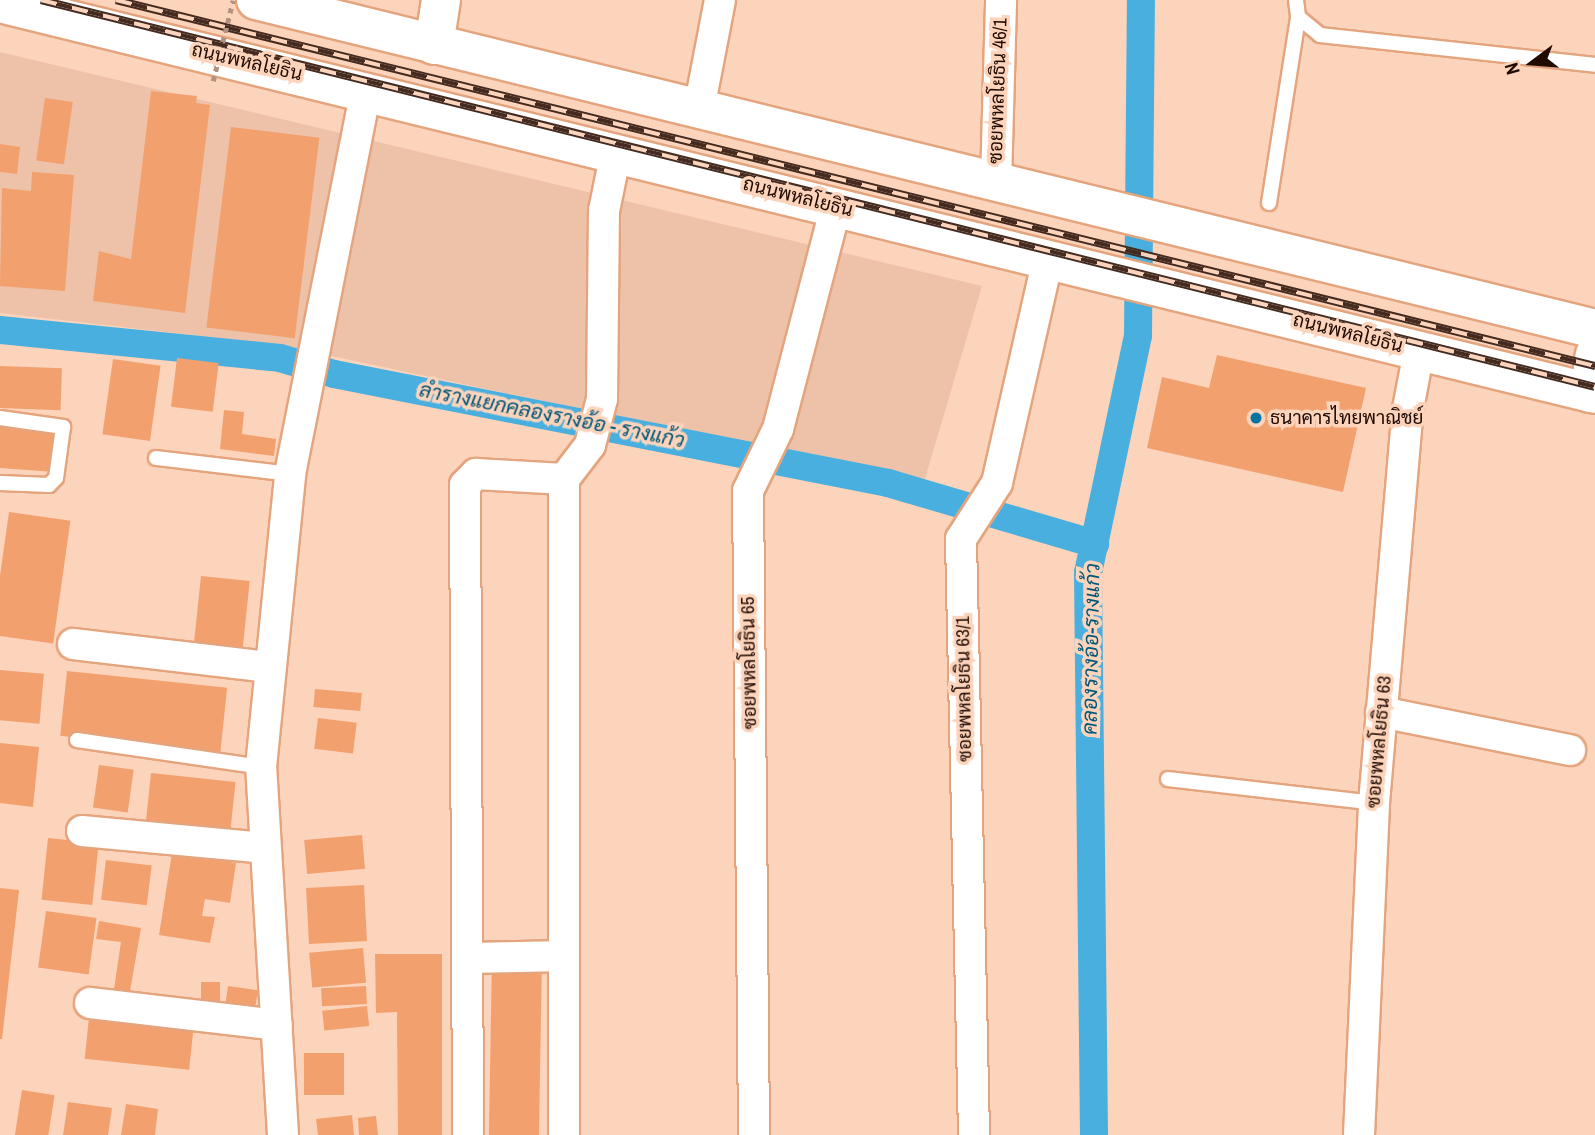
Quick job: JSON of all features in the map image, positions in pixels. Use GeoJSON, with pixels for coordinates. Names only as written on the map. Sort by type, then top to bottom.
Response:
{"type":"FeatureCollection","features":[{"type":"Feature","properties":{"kind":"main road"},"geometry":{"type":"LineString","coordinates":[[256,0],[1595,329]]}},
{"type":"Feature","properties":{"kind":"main road"},"geometry":{"type":"LineString","coordinates":[[380,94],[419,41],[441,0]]}},
{"type":"Feature","properties":{"kind":"main road","name":"ถนนพหลโยธิน"},"geometry":{"type":"LineString","coordinates":[[0,3],[1592,393]]}},
{"type":"Feature","properties":{"kind":"main road"},"geometry":{"type":"LineString","coordinates":[[1592,393],[1595,355]]}},
{"type":"Feature","properties":{"kind":"street"},"geometry":{"type":"LineString","coordinates":[[699,109],[720,0]]}},
{"type":"Feature","properties":{"kind":"street","name":"ซอยพหลโยธิน 46/1"},"geometry":{"type":"LineString","coordinates":[[996,182],[1001,0]]}},
{"type":"Feature","properties":{"kind":"street"},"geometry":{"type":"LineString","coordinates":[[283,1135],[261,767],[270,667],[290,474],[316,338],[380,94]]}},
{"type":"Feature","properties":{"kind":"street"},"geometry":{"type":"LineString","coordinates":[[564,1135],[564,479],[590,445],[602,399],[604,211],[616,152]]}},
{"type":"Feature","properties":{"kind":"street","name":"ซอยพหลโยธิน 65"},"geometry":{"type":"LineString","coordinates":[[754,1135],[748,491],[778,429],[835,206]]}},
{"type":"Feature","properties":{"kind":"street","name":"ซอยพหลโยธิน 63/1"},"geometry":{"type":"LineString","coordinates":[[974,1135],[961,539],[997,483],[1048,259]]}},
{"type":"Feature","properties":{"kind":"street","name":"ซอยพหลโยธิน 63"},"geometry":{"type":"LineString","coordinates":[[1359,1135],[1374,803],[1408,409],[1419,351]]}},
{"type":"Feature","properties":{"kind":"street"},"geometry":{"type":"LineString","coordinates":[[468,1135],[471,958],[464,485],[476,474],[564,479]]}},
{"type":"Feature","properties":{"kind":"street"},"geometry":{"type":"LineString","coordinates":[[73,644],[270,667]]}},
{"type":"Feature","properties":{"kind":"street"},"geometry":{"type":"LineString","coordinates":[[1381,712],[1570,750]]}},
{"type":"Feature","properties":{"kind":"street"},"geometry":{"type":"LineString","coordinates":[[82,831],[264,848]]}},
{"type":"Feature","properties":{"kind":"street"},"geometry":{"type":"LineString","coordinates":[[471,958],[563,956]]}},
{"type":"Feature","properties":{"kind":"street"},"geometry":{"type":"LineString","coordinates":[[90,1003],[278,1025]]}},
{"type":"Feature","properties":{"kind":"lane"},"geometry":{"type":"LineString","coordinates":[[1269,203],[1298,16],[1296,0]]}},
{"type":"Feature","properties":{"kind":"lane"},"geometry":{"type":"LineString","coordinates":[[1298,16],[1320,35],[1595,65]]}},
{"type":"Feature","properties":{"kind":"lane"},"geometry":{"type":"LineString","coordinates":[[0,418],[63,427],[56,478],[49,485],[0,483]]}},
{"type":"Feature","properties":{"kind":"lane"},"geometry":{"type":"LineString","coordinates":[[156,458],[290,474]]}},
{"type":"Feature","properties":{"kind":"lane"},"geometry":{"type":"LineString","coordinates":[[77,740],[261,767]]}},
{"type":"Feature","properties":{"kind":"lane"},"geometry":{"type":"LineString","coordinates":[[1168,779],[1374,803]]}},
{"type":"Feature","properties":{"kind":"path"},"geometry":{"type":"LineString","coordinates":[[213,81],[233,0]]}},
{"type":"Feature","properties":{"kind":"shaded area"},"geometry":{"type":"Polygon","coordinates":[[[0,52],[982,286],[924,482],[280,345],[0,313],[0,52]]]}},
{"type":"Feature","properties":{"kind":"building"},"geometry":{"type":"Polygon","coordinates":[[[151,91],[197,96],[196,103],[210,105],[185,313],[93,301],[99,251],[131,259],[151,91]]]}},
{"type":"Feature","properties":{"kind":"building"},"geometry":{"type":"Polygon","coordinates":[[[45,98],[73,102],[64,164],[36,160],[45,98]]]}},
{"type":"Feature","properties":{"kind":"building"},"geometry":{"type":"Polygon","coordinates":[[[231,127],[319,138],[295,338],[206,327],[231,127]]]}},
{"type":"Feature","properties":{"kind":"building"},"geometry":{"type":"Polygon","coordinates":[[[0,144],[20,147],[17,174],[0,172],[0,144]]]}},
{"type":"Feature","properties":{"kind":"building"},"geometry":{"type":"Polygon","coordinates":[[[32,172],[74,175],[65,291],[0,286],[2,188],[31,191],[32,172]]]}},
{"type":"Feature","properties":{"kind":"building","name":"ธนาคารไทยพาณิชย์"},"geometry":{"type":"Polygon","coordinates":[[[1217,355],[1366,388],[1343,492],[1147,448],[1162,377],[1209,388],[1217,355]]]}},
{"type":"Feature","properties":{"kind":"building"},"geometry":{"type":"Polygon","coordinates":[[[177,358],[219,363],[213,412],[171,407],[177,358]]]}},
{"type":"Feature","properties":{"kind":"building"},"geometry":{"type":"Polygon","coordinates":[[[113,359],[161,366],[150,441],[102,434],[113,359]]]}},
{"type":"Feature","properties":{"kind":"building"},"geometry":{"type":"Polygon","coordinates":[[[0,366],[62,368],[60,410],[0,408],[0,366]]]}},
{"type":"Feature","properties":{"kind":"building"},"geometry":{"type":"Polygon","coordinates":[[[224,410],[244,412],[242,434],[276,439],[274,456],[220,449],[224,410]]]}},
{"type":"Feature","properties":{"kind":"building"},"geometry":{"type":"Polygon","coordinates":[[[0,427],[54,431],[51,472],[0,468],[0,427]]]}},
{"type":"Feature","properties":{"kind":"building"},"geometry":{"type":"Polygon","coordinates":[[[9,512],[70,521],[53,643],[0,636],[0,576],[9,512]]]}},
{"type":"Feature","properties":{"kind":"building"},"geometry":{"type":"Polygon","coordinates":[[[201,576],[250,581],[243,650],[194,645],[201,576]]]}},
{"type":"Feature","properties":{"kind":"building"},"geometry":{"type":"Polygon","coordinates":[[[0,670],[44,674],[39,724],[0,720],[0,670]]]}},
{"type":"Feature","properties":{"kind":"building"},"geometry":{"type":"Polygon","coordinates":[[[67,671],[227,688],[220,752],[60,736],[67,671]]]}},
{"type":"Feature","properties":{"kind":"building"},"geometry":{"type":"Polygon","coordinates":[[[315,689],[362,693],[360,711],[313,707],[315,689]]]}},
{"type":"Feature","properties":{"kind":"building"},"geometry":{"type":"Polygon","coordinates":[[[318,718],[357,723],[353,754],[314,749],[318,718]]]}},
{"type":"Feature","properties":{"kind":"building"},"geometry":{"type":"Polygon","coordinates":[[[0,743],[39,747],[33,807],[0,803],[0,743]]]}},
{"type":"Feature","properties":{"kind":"building"},"geometry":{"type":"Polygon","coordinates":[[[99,765],[134,770],[128,812],[93,808],[99,765]]]}},
{"type":"Feature","properties":{"kind":"building"},"geometry":{"type":"Polygon","coordinates":[[[151,773],[236,782],[230,836],[145,827],[151,773]]]}},
{"type":"Feature","properties":{"kind":"building"},"geometry":{"type":"Polygon","coordinates":[[[362,835],[365,869],[307,874],[304,840],[362,835]]]}},
{"type":"Feature","properties":{"kind":"building"},"geometry":{"type":"Polygon","coordinates":[[[48,838],[99,843],[92,905],[42,900],[48,838]]]}},
{"type":"Feature","properties":{"kind":"building"},"geometry":{"type":"Polygon","coordinates":[[[172,853],[236,863],[230,903],[205,899],[202,916],[215,917],[210,943],[159,935],[172,853]]]}},
{"type":"Feature","properties":{"kind":"building"},"geometry":{"type":"Polygon","coordinates":[[[106,860],[152,866],[147,905],[101,900],[106,860]]]}},
{"type":"Feature","properties":{"kind":"building"},"geometry":{"type":"Polygon","coordinates":[[[364,885],[367,941],[309,944],[306,888],[364,885]]]}},
{"type":"Feature","properties":{"kind":"building"},"geometry":{"type":"Polygon","coordinates":[[[0,888],[19,890],[2,1039],[0,1039],[0,888]]]}},
{"type":"Feature","properties":{"kind":"building"},"geometry":{"type":"Polygon","coordinates":[[[46,911],[97,918],[89,975],[38,967],[46,911]]]}},
{"type":"Feature","properties":{"kind":"building"},"geometry":{"type":"Polygon","coordinates":[[[99,921],[141,928],[130,991],[114,989],[121,942],[96,939],[99,921]]]}},
{"type":"Feature","properties":{"kind":"building"},"geometry":{"type":"Polygon","coordinates":[[[363,948],[366,983],[312,988],[309,953],[363,948]]]}},
{"type":"Feature","properties":{"kind":"building"},"geometry":{"type":"Polygon","coordinates":[[[375,954],[442,954],[442,1135],[398,1135],[397,1012],[376,1013],[375,954]]]}},
{"type":"Feature","properties":{"kind":"building"},"geometry":{"type":"Polygon","coordinates":[[[492,957],[542,958],[539,1135],[489,1135],[492,957]]]}},
{"type":"Feature","properties":{"kind":"building"},"geometry":{"type":"Polygon","coordinates":[[[201,982],[220,982],[220,1002],[201,1002],[201,982]]]}},
{"type":"Feature","properties":{"kind":"building"},"geometry":{"type":"Polygon","coordinates":[[[228,986],[258,990],[255,1013],[225,1009],[228,986]]]}},
{"type":"Feature","properties":{"kind":"building"},"geometry":{"type":"Polygon","coordinates":[[[366,986],[367,1004],[322,1006],[321,988],[366,986]]]}},
{"type":"Feature","properties":{"kind":"building"},"geometry":{"type":"Polygon","coordinates":[[[367,1006],[369,1026],[324,1031],[322,1011],[367,1006]]]}},
{"type":"Feature","properties":{"kind":"building"},"geometry":{"type":"Polygon","coordinates":[[[90,1008],[194,1019],[189,1070],[85,1059],[90,1008]]]}},
{"type":"Feature","properties":{"kind":"building"},"geometry":{"type":"Polygon","coordinates":[[[304,1053],[344,1053],[344,1095],[304,1095],[304,1053]]]}},
{"type":"Feature","properties":{"kind":"building"},"geometry":{"type":"Polygon","coordinates":[[[22,1090],[55,1095],[48,1135],[15,1135],[22,1090]]]}},
{"type":"Feature","properties":{"kind":"building"},"geometry":{"type":"Polygon","coordinates":[[[68,1102],[112,1108],[108,1135],[63,1135],[68,1102]]]}},
{"type":"Feature","properties":{"kind":"building"},"geometry":{"type":"Polygon","coordinates":[[[126,1104],[158,1109],[155,1135],[121,1135],[126,1104]]]}},
{"type":"Feature","properties":{"kind":"building"},"geometry":{"type":"Polygon","coordinates":[[[352,1115],[354,1135],[318,1135],[316,1119],[352,1115]]]}},
{"type":"Feature","properties":{"kind":"building"},"geometry":{"type":"Polygon","coordinates":[[[376,1116],[378,1135],[359,1135],[358,1118],[376,1116]]]}},
{"type":"Feature","properties":{"kind":"waterway","name":"คลองรางอ้อ-รางแก้ว"},"geometry":{"type":"LineString","coordinates":[[1094,1135],[1088,573],[1138,336],[1141,0]]}},
{"type":"Feature","properties":{"kind":"waterway","name":"ลำรางแยกคลองรางอ้อ - รางแก้ว"},"geometry":{"type":"LineString","coordinates":[[0,330],[280,358],[334,374],[888,483],[1095,544]]}},
{"type":"Feature","properties":{"kind":"railway"},"geometry":{"type":"LineString","coordinates":[[41,0],[1595,387]]}},
{"type":"Feature","properties":{"kind":"railway"},"geometry":{"type":"LineString","coordinates":[[116,0],[1595,366]]}},
{"type":"Feature","properties":{"kind":"place","name":"ธนาคารไทยพาณิชย์"},"geometry":{"type":"Point","coordinates":[1256,418]}}]}
